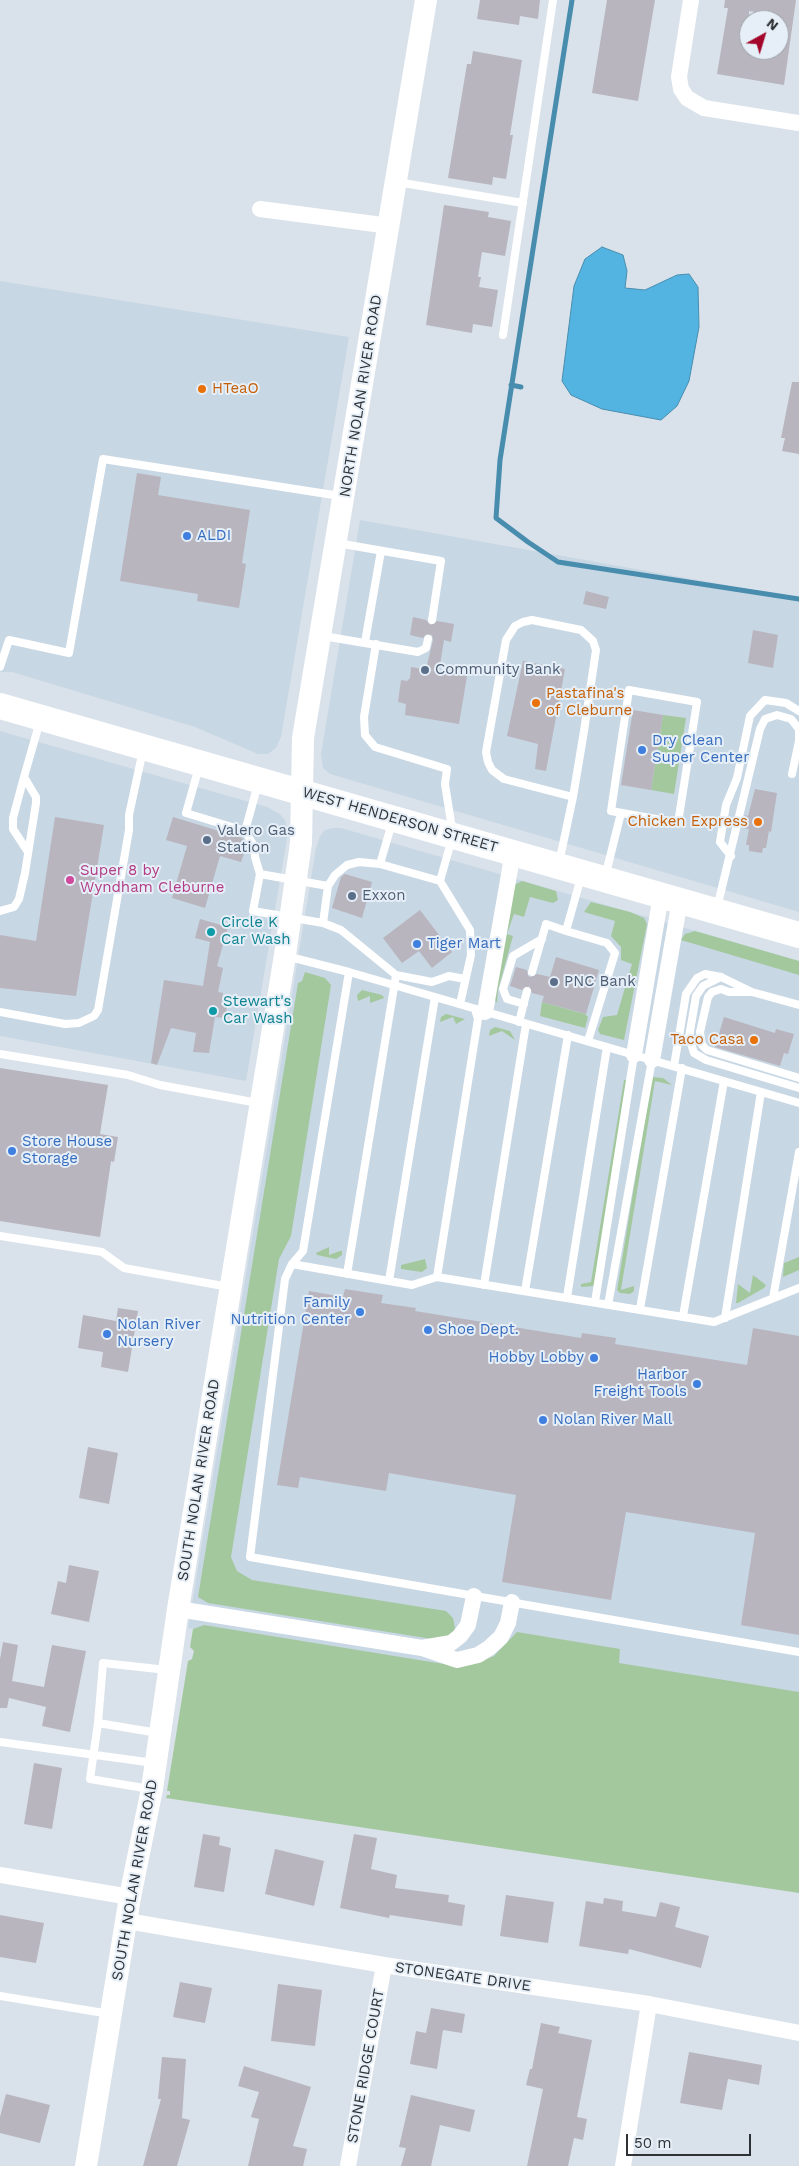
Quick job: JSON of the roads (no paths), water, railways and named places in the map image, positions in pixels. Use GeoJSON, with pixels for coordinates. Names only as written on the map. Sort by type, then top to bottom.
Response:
{"type":"FeatureCollection","features":[{"type":"Feature","properties":{"kind":"main road","name":"NORTH NOLAN RIVER ROAD"},"geometry":{"type":"LineString","coordinates":[[302,792],[303,738],[390,226],[424,0]]}},
{"type":"Feature","properties":{"kind":"main road","name":"WEST HENDERSON STREET"},"geometry":{"type":"LineString","coordinates":[[0,706],[144,745],[799,934]]}},
{"type":"Feature","properties":{"kind":"main road","name":"SOUTH NOLAN RIVER ROAD"},"geometry":{"type":"LineString","coordinates":[[86,2166],[130,1897],[152,1789],[178,1609],[285,955],[301,843],[302,792]]}},
{"type":"Feature","properties":{"kind":"street"},"geometry":{"type":"LineString","coordinates":[[691,0],[679,76],[681,89],[687,98],[704,108],[799,123]]}},
{"type":"Feature","properties":{"kind":"street"},"geometry":{"type":"LineString","coordinates":[[260,209],[390,226]]}},
{"type":"Feature","properties":{"kind":"street"},"geometry":{"type":"LineString","coordinates":[[474,1011],[508,851]]}},
{"type":"Feature","properties":{"kind":"street"},"geometry":{"type":"LineString","coordinates":[[634,1060],[670,897]]}},
{"type":"Feature","properties":{"kind":"street"},"geometry":{"type":"LineString","coordinates":[[652,1064],[670,897]]}},
{"type":"Feature","properties":{"kind":"street"},"geometry":{"type":"LineString","coordinates":[[422,1648],[451,1643],[460,1636],[468,1625],[474,1596]]}},
{"type":"Feature","properties":{"kind":"street"},"geometry":{"type":"LineString","coordinates":[[178,1609],[422,1648],[457,1660],[478,1655],[490,1648],[501,1636],[508,1624],[512,1602]]}},
{"type":"Feature","properties":{"kind":"street"},"geometry":{"type":"LineString","coordinates":[[0,1875],[130,1897]]}},
{"type":"Feature","properties":{"kind":"street","name":"STONEGATE DRIVE"},"geometry":{"type":"LineString","coordinates":[[127,1921],[384,1965],[649,2004],[799,2033]]}},
{"type":"Feature","properties":{"kind":"street","name":"STONE RIDGE COURT"},"geometry":{"type":"LineString","coordinates":[[348,2166],[384,1965]]}},
{"type":"Feature","properties":{"kind":"street"},"geometry":{"type":"LineString","coordinates":[[623,2166],[649,2004]]}},
{"type":"Feature","properties":{"kind":"lane"},"geometry":{"type":"LineString","coordinates":[[503,335],[552,0]]}},
{"type":"Feature","properties":{"kind":"lane"},"geometry":{"type":"LineString","coordinates":[[396,182],[523,203]]}},
{"type":"Feature","properties":{"kind":"lane"},"geometry":{"type":"LineString","coordinates":[[0,667],[9,640],[69,653],[103,459],[345,497]]}},
{"type":"Feature","properties":{"kind":"lane"},"geometry":{"type":"LineString","coordinates":[[337,543],[441,561],[432,620]]}},
{"type":"Feature","properties":{"kind":"lane"},"geometry":{"type":"LineString","coordinates":[[365,642],[380,551]]}},
{"type":"Feature","properties":{"kind":"lane"},"geometry":{"type":"LineString","coordinates":[[572,797],[504,779],[492,770],[488,762],[486,752],[506,640],[515,626],[523,622],[532,620],[581,630],[593,641],[596,650],[572,797],[582,872]]}},
{"type":"Feature","properties":{"kind":"lane"},"geometry":{"type":"LineString","coordinates":[[320,635],[418,652],[426,648],[428,639]]}},
{"type":"Feature","properties":{"kind":"lane"},"geometry":{"type":"LineString","coordinates":[[376,644],[364,717],[365,735],[375,747],[447,768],[445,784],[453,835],[440,881]]}},
{"type":"Feature","properties":{"kind":"lane"},"geometry":{"type":"LineString","coordinates":[[629,690],[697,702],[678,823],[621,813],[610,811],[629,690]]}},
{"type":"Feature","properties":{"kind":"lane"},"geometry":{"type":"LineString","coordinates":[[731,856],[720,842],[726,805],[737,778],[750,716],[765,700],[786,703],[799,711]]}},
{"type":"Feature","properties":{"kind":"lane"},"geometry":{"type":"LineString","coordinates":[[717,910],[760,729],[765,719],[777,715],[791,719],[799,729],[799,741],[792,774]]}},
{"type":"Feature","properties":{"kind":"lane"},"geometry":{"type":"LineString","coordinates":[[28,852],[13,829],[13,818],[41,716]]}},
{"type":"Feature","properties":{"kind":"lane"},"geometry":{"type":"LineString","coordinates":[[0,1012],[65,1024],[79,1023],[94,1016],[98,1010],[129,830],[130,806],[144,745]]}},
{"type":"Feature","properties":{"kind":"lane"},"geometry":{"type":"LineString","coordinates":[[201,762],[186,813],[244,831],[254,846],[260,874],[253,911],[323,923],[341,930],[396,975],[432,982],[450,976],[466,979]]}},
{"type":"Feature","properties":{"kind":"lane"},"geometry":{"type":"LineString","coordinates":[[0,911],[14,907],[19,899],[28,852],[36,797],[24,777]]}},
{"type":"Feature","properties":{"kind":"lane"},"geometry":{"type":"LineString","coordinates":[[244,831],[260,780]]}},
{"type":"Feature","properties":{"kind":"lane"},"geometry":{"type":"LineString","coordinates":[[566,931],[582,872],[621,813]]}},
{"type":"Feature","properties":{"kind":"lane"},"geometry":{"type":"LineString","coordinates":[[380,864],[393,818]]}},
{"type":"Feature","properties":{"kind":"lane"},"geometry":{"type":"LineString","coordinates":[[323,923],[328,886],[336,875],[348,866],[359,862],[380,864],[440,881],[470,930],[471,955],[466,979],[474,1011],[437,1277]]}},
{"type":"Feature","properties":{"kind":"lane"},"geometry":{"type":"LineString","coordinates":[[260,874],[328,886]]}},
{"type":"Feature","properties":{"kind":"lane"},"geometry":{"type":"LineString","coordinates":[[532,972],[546,924],[607,943],[612,947],[615,958],[588,1041]]}},
{"type":"Feature","properties":{"kind":"lane"},"geometry":{"type":"LineString","coordinates":[[524,1004],[507,999],[503,989],[513,956],[541,942]]}},
{"type":"Feature","properties":{"kind":"lane"},"geometry":{"type":"LineString","coordinates":[[285,955],[435,997],[474,1011],[588,1041],[607,1047],[634,1060],[678,1067],[797,1103],[799,1087],[706,1060],[694,1052],[689,1037],[696,996],[703,986],[721,977]]}},
{"type":"Feature","properties":{"kind":"lane"},"geometry":{"type":"LineString","coordinates":[[349,972],[303,1251],[292,1264],[284,1279],[250,1557],[799,1652]]}},
{"type":"Feature","properties":{"kind":"lane"},"geometry":{"type":"LineString","coordinates":[[640,1309],[678,1067],[686,994],[690,985],[705,974],[721,977],[752,992],[799,1005]]}},
{"type":"Feature","properties":{"kind":"lane"},"geometry":{"type":"LineString","coordinates":[[347,1274],[396,975]]}},
{"type":"Feature","properties":{"kind":"lane"},"geometry":{"type":"LineString","coordinates":[[752,992],[729,992],[722,989],[712,992],[708,997],[700,1032],[702,1045],[707,1050],[799,1078]]}},
{"type":"Feature","properties":{"kind":"lane"},"geometry":{"type":"LineString","coordinates":[[484,1285],[527,991]]}},
{"type":"Feature","properties":{"kind":"lane"},"geometry":{"type":"LineString","coordinates":[[389,1282],[435,997]]}},
{"type":"Feature","properties":{"kind":"lane"},"geometry":{"type":"LineString","coordinates":[[525,1291],[568,1036]]}},
{"type":"Feature","properties":{"kind":"lane"},"geometry":{"type":"LineString","coordinates":[[567,1298],[607,1047]]}},
{"type":"Feature","properties":{"kind":"lane"},"geometry":{"type":"LineString","coordinates":[[0,1054],[128,1075],[160,1085],[261,1103]]}},
{"type":"Feature","properties":{"kind":"lane"},"geometry":{"type":"LineString","coordinates":[[594,1302],[634,1060]]}},
{"type":"Feature","properties":{"kind":"lane"},"geometry":{"type":"LineString","coordinates":[[608,1305],[652,1064]]}},
{"type":"Feature","properties":{"kind":"lane"},"geometry":{"type":"LineString","coordinates":[[683,1316],[724,1081]]}},
{"type":"Feature","properties":{"kind":"lane"},"geometry":{"type":"LineString","coordinates":[[725,1318],[761,1092]]}},
{"type":"Feature","properties":{"kind":"lane"},"geometry":{"type":"LineString","coordinates":[[773,1298],[799,1152]]}},
{"type":"Feature","properties":{"kind":"lane"},"geometry":{"type":"LineString","coordinates":[[0,1236],[102,1252],[124,1268],[231,1287]]}},
{"type":"Feature","properties":{"kind":"lane"},"geometry":{"type":"LineString","coordinates":[[292,1264],[412,1285],[437,1277],[714,1322],[799,1288]]}},
{"type":"Feature","properties":{"kind":"lane"},"geometry":{"type":"LineString","coordinates":[[152,1789],[90,1778],[98,1722],[103,1662],[170,1670]]}},
{"type":"Feature","properties":{"kind":"lane"},"geometry":{"type":"LineString","coordinates":[[98,1722],[160,1733]]}},
{"type":"Feature","properties":{"kind":"lane"},"geometry":{"type":"LineString","coordinates":[[0,1742],[156,1764]]}},
{"type":"Feature","properties":{"kind":"lane"},"geometry":{"type":"LineString","coordinates":[[0,1996],[112,2014]]}},
{"type":"Feature","properties":{"kind":"water"},"geometry":{"type":"Polygon","coordinates":[[[602,247],[623,255],[627,271],[625,288],[645,290],[677,275],[689,274],[698,287],[699,327],[689,381],[677,406],[661,420],[602,409],[571,395],[562,381],[574,286],[585,259],[602,247]]]}},
{"type":"Feature","properties":{"kind":"waterway"},"geometry":{"type":"LineString","coordinates":[[572,0],[500,460],[496,518],[558,562],[799,599]]}},
{"type":"Feature","properties":{"kind":"waterway"},"geometry":{"type":"LineString","coordinates":[[511,385],[521,387]]}},
{"type":"Feature","properties":{"kind":"place","name":"HTeaO"},"geometry":{"type":"Point","coordinates":[202,389]}},
{"type":"Feature","properties":{"kind":"place","name":"ALDI"},"geometry":{"type":"Point","coordinates":[187,536]}},
{"type":"Feature","properties":{"kind":"place","name":"Community Bank"},"geometry":{"type":"Point","coordinates":[425,670]}},
{"type":"Feature","properties":{"kind":"place","name":"Pastafina's of Cleburne"},"geometry":{"type":"Point","coordinates":[536,703]}},
{"type":"Feature","properties":{"kind":"place","name":"Dry Clean Super Center"},"geometry":{"type":"Point","coordinates":[642,750]}},
{"type":"Feature","properties":{"kind":"place","name":"Chicken Express"},"geometry":{"type":"Point","coordinates":[758,822]}},
{"type":"Feature","properties":{"kind":"place","name":"Valero Gas Station"},"geometry":{"type":"Point","coordinates":[207,840]}},
{"type":"Feature","properties":{"kind":"place","name":"Super 8 by Wyndham Cleburne"},"geometry":{"type":"Point","coordinates":[70,880]}},
{"type":"Feature","properties":{"kind":"place","name":"Exxon"},"geometry":{"type":"Point","coordinates":[352,896]}},
{"type":"Feature","properties":{"kind":"place","name":"Circle K Car Wash"},"geometry":{"type":"Point","coordinates":[211,932]}},
{"type":"Feature","properties":{"kind":"place","name":"Tiger Mart"},"geometry":{"type":"Point","coordinates":[417,944]}},
{"type":"Feature","properties":{"kind":"place","name":"PNC Bank"},"geometry":{"type":"Point","coordinates":[554,982]}},
{"type":"Feature","properties":{"kind":"place","name":"Stewart's Car Wash"},"geometry":{"type":"Point","coordinates":[213,1011]}},
{"type":"Feature","properties":{"kind":"place","name":"Taco Casa"},"geometry":{"type":"Point","coordinates":[754,1040]}},
{"type":"Feature","properties":{"kind":"place","name":"Store House Storage"},"geometry":{"type":"Point","coordinates":[12,1151]}},
{"type":"Feature","properties":{"kind":"place","name":"Family Nutrition Center"},"geometry":{"type":"Point","coordinates":[360,1312]}},
{"type":"Feature","properties":{"kind":"place","name":"Shoe Dept."},"geometry":{"type":"Point","coordinates":[428,1330]}},
{"type":"Feature","properties":{"kind":"place","name":"Nolan River Nursery"},"geometry":{"type":"Point","coordinates":[107,1334]}},
{"type":"Feature","properties":{"kind":"place","name":"Hobby Lobby"},"geometry":{"type":"Point","coordinates":[594,1358]}},
{"type":"Feature","properties":{"kind":"place","name":"Harbor Freight Tools"},"geometry":{"type":"Point","coordinates":[697,1384]}},
{"type":"Feature","properties":{"kind":"place","name":"Nolan River Mall"},"geometry":{"type":"Point","coordinates":[543,1420]}}]}
